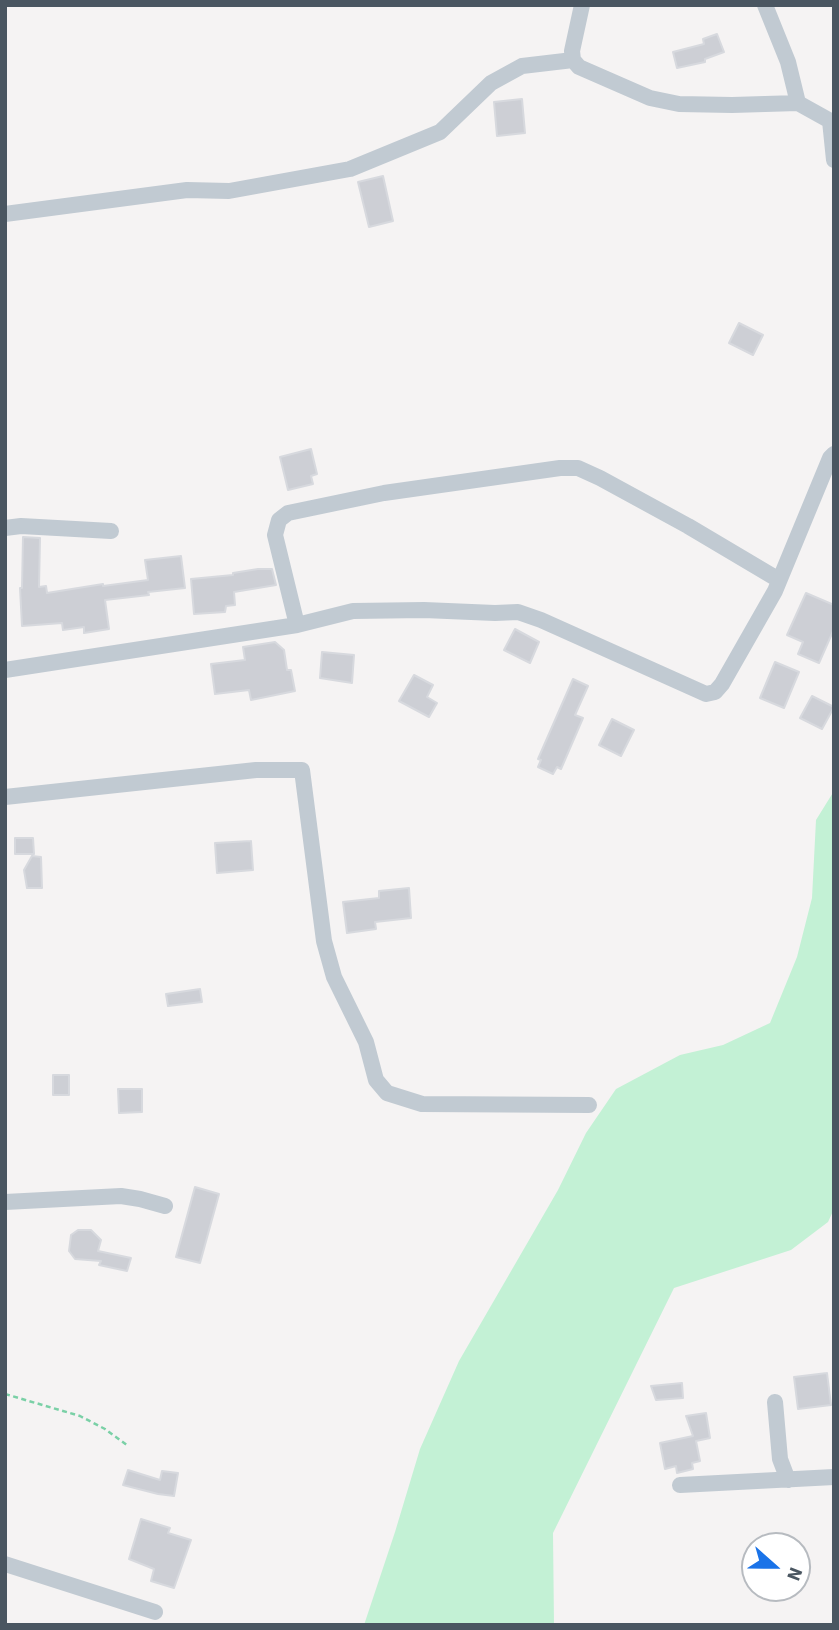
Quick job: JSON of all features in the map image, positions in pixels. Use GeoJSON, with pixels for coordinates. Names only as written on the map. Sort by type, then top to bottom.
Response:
{"type":"FeatureCollection","features":[{"type":"Feature","properties":{"kind":"street"},"geometry":{"type":"LineString","coordinates":[[582,5],[572,51],[573,60],[579,67],[650,98],[679,104],[798,103],[832,122],[834,160]]}},
{"type":"Feature","properties":{"kind":"street"},"geometry":{"type":"LineString","coordinates":[[765,5],[788,62],[798,103]]}},
{"type":"Feature","properties":{"kind":"street"},"geometry":{"type":"LineString","coordinates":[[5,214],[187,190],[229,191],[350,169],[440,132],[491,83],[522,66],[573,60]]}},
{"type":"Feature","properties":{"kind":"street"},"geometry":{"type":"LineString","coordinates":[[5,670],[297,625],[353,611],[518,612],[706,694],[715,692],[775,592],[830,458],[834,454]]}},
{"type":"Feature","properties":{"kind":"street"},"geometry":{"type":"LineString","coordinates":[[297,625],[275,534],[279,520],[288,513],[384,493],[560,468],[578,468],[600,478],[779,580]]}},
{"type":"Feature","properties":{"kind":"street"},"geometry":{"type":"LineString","coordinates":[[5,528],[21,526],[111,531]]}},
{"type":"Feature","properties":{"kind":"street"},"geometry":{"type":"LineString","coordinates":[[5,797],[256,770],[302,770],[324,941],[334,977],[366,1042],[376,1080],[387,1093],[422,1104],[589,1105]]}},
{"type":"Feature","properties":{"kind":"street"},"geometry":{"type":"LineString","coordinates":[[5,1202],[121,1196],[165,1206]]}},
{"type":"Feature","properties":{"kind":"street"},"geometry":{"type":"LineString","coordinates":[[775,1402],[780,1459],[788,1480]]}},
{"type":"Feature","properties":{"kind":"street"},"geometry":{"type":"LineString","coordinates":[[680,1485],[834,1477]]}},
{"type":"Feature","properties":{"kind":"street"},"geometry":{"type":"LineString","coordinates":[[5,1564],[155,1612]]}},
{"type":"Feature","properties":{"kind":"path"},"geometry":{"type":"LineString","coordinates":[[5,1394],[80,1416],[127,1445]]}},
{"type":"Feature","properties":{"kind":"green space"},"geometry":{"type":"Polygon","coordinates":[[[834,791],[834,1209],[828,1222],[791,1250],[674,1288],[553,1533],[554,1625],[364,1625],[420,1449],[459,1361],[558,1190],[586,1133],[616,1089],[680,1055],[723,1045],[770,1023],[797,957],[812,898],[816,820],[834,791]]]}},
{"type":"Feature","properties":{"kind":"building"},"geometry":{"type":"Polygon","coordinates":[[[717,34],[724,52],[705,59],[705,62],[677,68],[673,52],[704,44],[703,39],[717,34]]]}},
{"type":"Feature","properties":{"kind":"building"},"geometry":{"type":"Polygon","coordinates":[[[522,99],[525,133],[497,136],[494,102],[522,99]]]}},
{"type":"Feature","properties":{"kind":"building"},"geometry":{"type":"Polygon","coordinates":[[[383,176],[393,221],[369,227],[358,182],[383,176]]]}},
{"type":"Feature","properties":{"kind":"building"},"geometry":{"type":"Polygon","coordinates":[[[739,323],[763,335],[753,355],[729,343],[739,323]]]}},
{"type":"Feature","properties":{"kind":"building"},"geometry":{"type":"Polygon","coordinates":[[[311,449],[317,474],[311,476],[313,484],[288,490],[280,457],[311,449]]]}},
{"type":"Feature","properties":{"kind":"building"},"geometry":{"type":"Polygon","coordinates":[[[23,537],[40,538],[39,587],[46,586],[47,593],[148,580],[145,560],[181,556],[185,588],[105,600],[109,629],[84,633],[84,627],[63,630],[62,623],[22,626],[20,588],[23,537]]]}},
{"type":"Feature","properties":{"kind":"building"},"geometry":{"type":"Polygon","coordinates":[[[258,569],[272,569],[276,585],[234,592],[235,605],[226,606],[225,612],[194,614],[191,579],[233,575],[258,569]]]}},
{"type":"Feature","properties":{"kind":"building"},"geometry":{"type":"Polygon","coordinates":[[[806,593],[834,605],[834,629],[819,663],[798,654],[803,642],[787,635],[806,593]]]}},
{"type":"Feature","properties":{"kind":"building"},"geometry":{"type":"Polygon","coordinates":[[[515,629],[539,642],[530,663],[504,650],[515,629]]]}},
{"type":"Feature","properties":{"kind":"building"},"geometry":{"type":"Polygon","coordinates":[[[275,642],[284,650],[287,670],[291,670],[295,691],[251,700],[249,690],[215,694],[211,664],[245,660],[243,647],[275,642]]]}},
{"type":"Feature","properties":{"kind":"building"},"geometry":{"type":"Polygon","coordinates":[[[322,652],[354,655],[352,683],[320,678],[322,652]]]}},
{"type":"Feature","properties":{"kind":"building"},"geometry":{"type":"Polygon","coordinates":[[[775,662],[799,672],[784,708],[760,698],[775,662]]]}},
{"type":"Feature","properties":{"kind":"building"},"geometry":{"type":"Polygon","coordinates":[[[414,675],[433,685],[427,697],[437,703],[429,717],[399,701],[414,675]]]}},
{"type":"Feature","properties":{"kind":"building"},"geometry":{"type":"Polygon","coordinates":[[[573,679],[588,686],[575,715],[583,718],[561,769],[557,767],[553,774],[538,767],[541,760],[538,759],[573,679]]]}},
{"type":"Feature","properties":{"kind":"building"},"geometry":{"type":"Polygon","coordinates":[[[812,696],[834,707],[822,729],[800,718],[812,696]]]}},
{"type":"Feature","properties":{"kind":"building"},"geometry":{"type":"Polygon","coordinates":[[[612,719],[634,730],[621,756],[599,745],[612,719]]]}},
{"type":"Feature","properties":{"kind":"building"},"geometry":{"type":"Polygon","coordinates":[[[15,838],[33,838],[34,854],[15,854],[15,838]]]}},
{"type":"Feature","properties":{"kind":"building"},"geometry":{"type":"Polygon","coordinates":[[[251,841],[253,870],[217,873],[215,843],[251,841]]]}},
{"type":"Feature","properties":{"kind":"building"},"geometry":{"type":"Polygon","coordinates":[[[32,856],[41,857],[42,888],[27,888],[24,870],[32,856]]]}},
{"type":"Feature","properties":{"kind":"building"},"geometry":{"type":"Polygon","coordinates":[[[409,888],[411,918],[375,922],[376,929],[347,933],[343,902],[379,898],[379,891],[409,888]]]}},
{"type":"Feature","properties":{"kind":"building"},"geometry":{"type":"Polygon","coordinates":[[[200,989],[202,1002],[168,1006],[166,994],[200,989]]]}},
{"type":"Feature","properties":{"kind":"building"},"geometry":{"type":"Polygon","coordinates":[[[53,1075],[69,1075],[69,1095],[53,1095],[53,1075]]]}},
{"type":"Feature","properties":{"kind":"building"},"geometry":{"type":"Polygon","coordinates":[[[118,1089],[142,1089],[142,1112],[119,1113],[118,1089]]]}},
{"type":"Feature","properties":{"kind":"building"},"geometry":{"type":"Polygon","coordinates":[[[195,1187],[219,1194],[200,1263],[176,1257],[195,1187]]]}},
{"type":"Feature","properties":{"kind":"building"},"geometry":{"type":"Polygon","coordinates":[[[78,1230],[91,1230],[101,1240],[98,1251],[131,1258],[127,1271],[99,1265],[101,1261],[75,1259],[69,1251],[71,1235],[78,1230]]]}},
{"type":"Feature","properties":{"kind":"building"},"geometry":{"type":"Polygon","coordinates":[[[827,1373],[831,1405],[798,1409],[794,1377],[827,1373]]]}},
{"type":"Feature","properties":{"kind":"building"},"geometry":{"type":"Polygon","coordinates":[[[682,1383],[683,1398],[656,1400],[651,1386],[682,1383]]]}},
{"type":"Feature","properties":{"kind":"building"},"geometry":{"type":"Polygon","coordinates":[[[706,1413],[710,1438],[696,1441],[700,1461],[692,1463],[693,1469],[677,1473],[676,1466],[665,1469],[660,1443],[693,1436],[686,1416],[706,1413]]]}},
{"type":"Feature","properties":{"kind":"building"},"geometry":{"type":"Polygon","coordinates":[[[128,1470],[160,1480],[162,1471],[178,1473],[174,1496],[123,1485],[128,1470]]]}},
{"type":"Feature","properties":{"kind":"building"},"geometry":{"type":"Polygon","coordinates":[[[141,1519],[170,1528],[168,1533],[191,1540],[174,1588],[151,1581],[154,1569],[129,1559],[141,1519]]]}}]}
